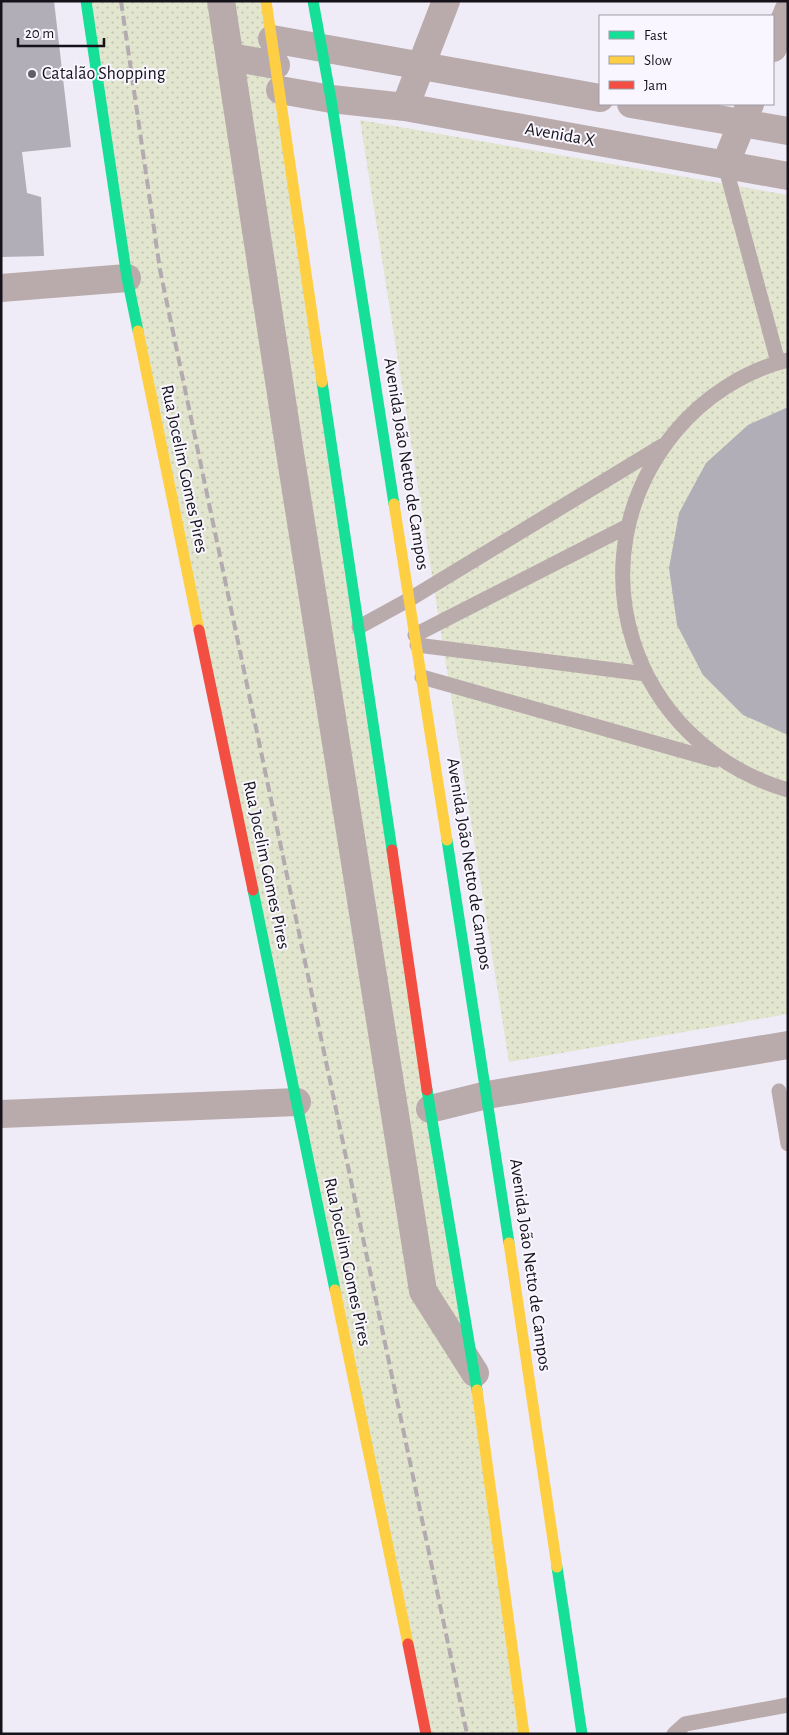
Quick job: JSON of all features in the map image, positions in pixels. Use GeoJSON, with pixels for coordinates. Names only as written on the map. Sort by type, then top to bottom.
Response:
{"type":"FeatureCollection","features":[{"type":"Feature","properties":{"kind":"street","name":"Rua Jocelim Gomes Pires"},"geometry":{"type":"LineString","coordinates":[[86,1],[127,278],[426,1734]]}},
{"type":"Feature","properties":{"kind":"street"},"geometry":{"type":"LineString","coordinates":[[221,1],[423,1291],[475,1373]]}},
{"type":"Feature","properties":{"kind":"street"},"geometry":{"type":"LineString","coordinates":[[266,1],[430,1109],[475,1373],[524,1734]]}},
{"type":"Feature","properties":{"kind":"street","name":"Avenida João Netto de Campos"},"geometry":{"type":"LineString","coordinates":[[313,1],[331,99],[487,1095],[582,1734]]}},
{"type":"Feature","properties":{"kind":"street"},"geometry":{"type":"LineString","coordinates":[[405,108],[446,1]]}},
{"type":"Feature","properties":{"kind":"street"},"geometry":{"type":"LineString","coordinates":[[774,46],[788,11]]}},
{"type":"Feature","properties":{"kind":"street"},"geometry":{"type":"LineString","coordinates":[[230,57],[276,65],[320,47],[420,68],[599,98]]}},
{"type":"Feature","properties":{"kind":"street","name":"Avenida X"},"geometry":{"type":"LineString","coordinates":[[276,65],[331,99],[405,108],[788,176]]}},
{"type":"Feature","properties":{"kind":"street"},"geometry":{"type":"LineString","coordinates":[[644,105],[746,113],[788,131]]}},
{"type":"Feature","properties":{"kind":"street"},"geometry":{"type":"LineString","coordinates":[[725,165],[746,113]]}},
{"type":"Feature","properties":{"kind":"street"},"geometry":{"type":"LineString","coordinates":[[1,288],[127,278]]}},
{"type":"Feature","properties":{"kind":"street"},"geometry":{"type":"LineString","coordinates":[[430,1109],[487,1095],[788,1045]]}},
{"type":"Feature","properties":{"kind":"street"},"geometry":{"type":"LineString","coordinates":[[1,1114],[297,1102]]}},
{"type":"Feature","properties":{"kind":"lane"},"geometry":{"type":"LineString","coordinates":[[725,165],[783,361],[744,377],[704,402],[666,444],[650,469],[637,497],[628,526],[623,568],[624,602],[634,643],[646,674],[661,700],[680,724],[702,746],[726,764],[748,776],[788,790]]}},
{"type":"Feature","properties":{"kind":"lane"},"geometry":{"type":"LineString","coordinates":[[359,627],[410,599],[666,444]]}},
{"type":"Feature","properties":{"kind":"lane"},"geometry":{"type":"LineString","coordinates":[[416,640],[628,526]]}},
{"type":"Feature","properties":{"kind":"lane"},"geometry":{"type":"LineString","coordinates":[[416,640],[646,674]]}},
{"type":"Feature","properties":{"kind":"lane"},"geometry":{"type":"LineString","coordinates":[[422,677],[726,764]]}},
{"type":"Feature","properties":{"kind":"lane"},"geometry":{"type":"LineString","coordinates":[[779,1091],[788,1144]]}},
{"type":"Feature","properties":{"kind":"lane"},"geometry":{"type":"LineString","coordinates":[[674,1734],[685,1724],[788,1705]]}},
{"type":"Feature","properties":{"kind":"green space"},"geometry":{"type":"Polygon","coordinates":[[[90,1],[266,1],[475,1373],[526,1734],[426,1734],[127,278],[90,1]]]}},
{"type":"Feature","properties":{"kind":"green space"},"geometry":{"type":"Polygon","coordinates":[[[360,120],[788,195],[788,1014],[509,1062],[360,120]]]}},
{"type":"Feature","properties":{"kind":"building","name":"Catalão Shopping"},"geometry":{"type":"Polygon","coordinates":[[[1,1],[54,1],[71,147],[22,152],[27,193],[41,197],[44,256],[1,257],[1,1]]]}},
{"type":"Feature","properties":{"kind":"building"},"geometry":{"type":"Polygon","coordinates":[[[788,407],[788,735],[743,715],[703,675],[677,625],[669,568],[679,513],[706,463],[748,425],[788,407]]]}},
{"type":"Feature","properties":{"kind":"railway"},"geometry":{"type":"LineString","coordinates":[[121,1],[160,270],[467,1734]]}},
{"type":"Feature","properties":{"kind":"traffic: fast"},"geometry":{"type":"LineString","coordinates":[[86,1],[127,278],[138,331]]}},
{"type":"Feature","properties":{"kind":"traffic: fast"},"geometry":{"type":"LineString","coordinates":[[313,1],[331,99],[394,504]]}},
{"type":"Feature","properties":{"kind":"traffic: fast"},"geometry":{"type":"LineString","coordinates":[[322,382],[392,850]]}},
{"type":"Feature","properties":{"kind":"traffic: fast"},"geometry":{"type":"LineString","coordinates":[[447,840],[509,1243]]}},
{"type":"Feature","properties":{"kind":"traffic: fast"},"geometry":{"type":"LineString","coordinates":[[253,890],[335,1290]]}},
{"type":"Feature","properties":{"kind":"traffic: fast"},"geometry":{"type":"LineString","coordinates":[[427,1090],[477,1390]]}},
{"type":"Feature","properties":{"kind":"traffic: fast"},"geometry":{"type":"LineString","coordinates":[[557,1567],[582,1734]]}},
{"type":"Feature","properties":{"kind":"traffic: slow"},"geometry":{"type":"LineString","coordinates":[[266,1],[322,382]]}},
{"type":"Feature","properties":{"kind":"traffic: slow"},"geometry":{"type":"LineString","coordinates":[[138,331],[199,630]]}},
{"type":"Feature","properties":{"kind":"traffic: slow"},"geometry":{"type":"LineString","coordinates":[[394,504],[447,840]]}},
{"type":"Feature","properties":{"kind":"traffic: slow"},"geometry":{"type":"LineString","coordinates":[[509,1243],[557,1567]]}},
{"type":"Feature","properties":{"kind":"traffic: slow"},"geometry":{"type":"LineString","coordinates":[[335,1290],[408,1644]]}},
{"type":"Feature","properties":{"kind":"traffic: slow"},"geometry":{"type":"LineString","coordinates":[[477,1390],[524,1734]]}},
{"type":"Feature","properties":{"kind":"traffic: jam"},"geometry":{"type":"LineString","coordinates":[[199,630],[253,890]]}},
{"type":"Feature","properties":{"kind":"traffic: jam"},"geometry":{"type":"LineString","coordinates":[[392,850],[427,1090]]}},
{"type":"Feature","properties":{"kind":"traffic: jam"},"geometry":{"type":"LineString","coordinates":[[408,1644],[426,1734]]}},
{"type":"Feature","properties":{"kind":"place","name":"Catalão Shopping"},"geometry":{"type":"Point","coordinates":[32,74]}}]}
